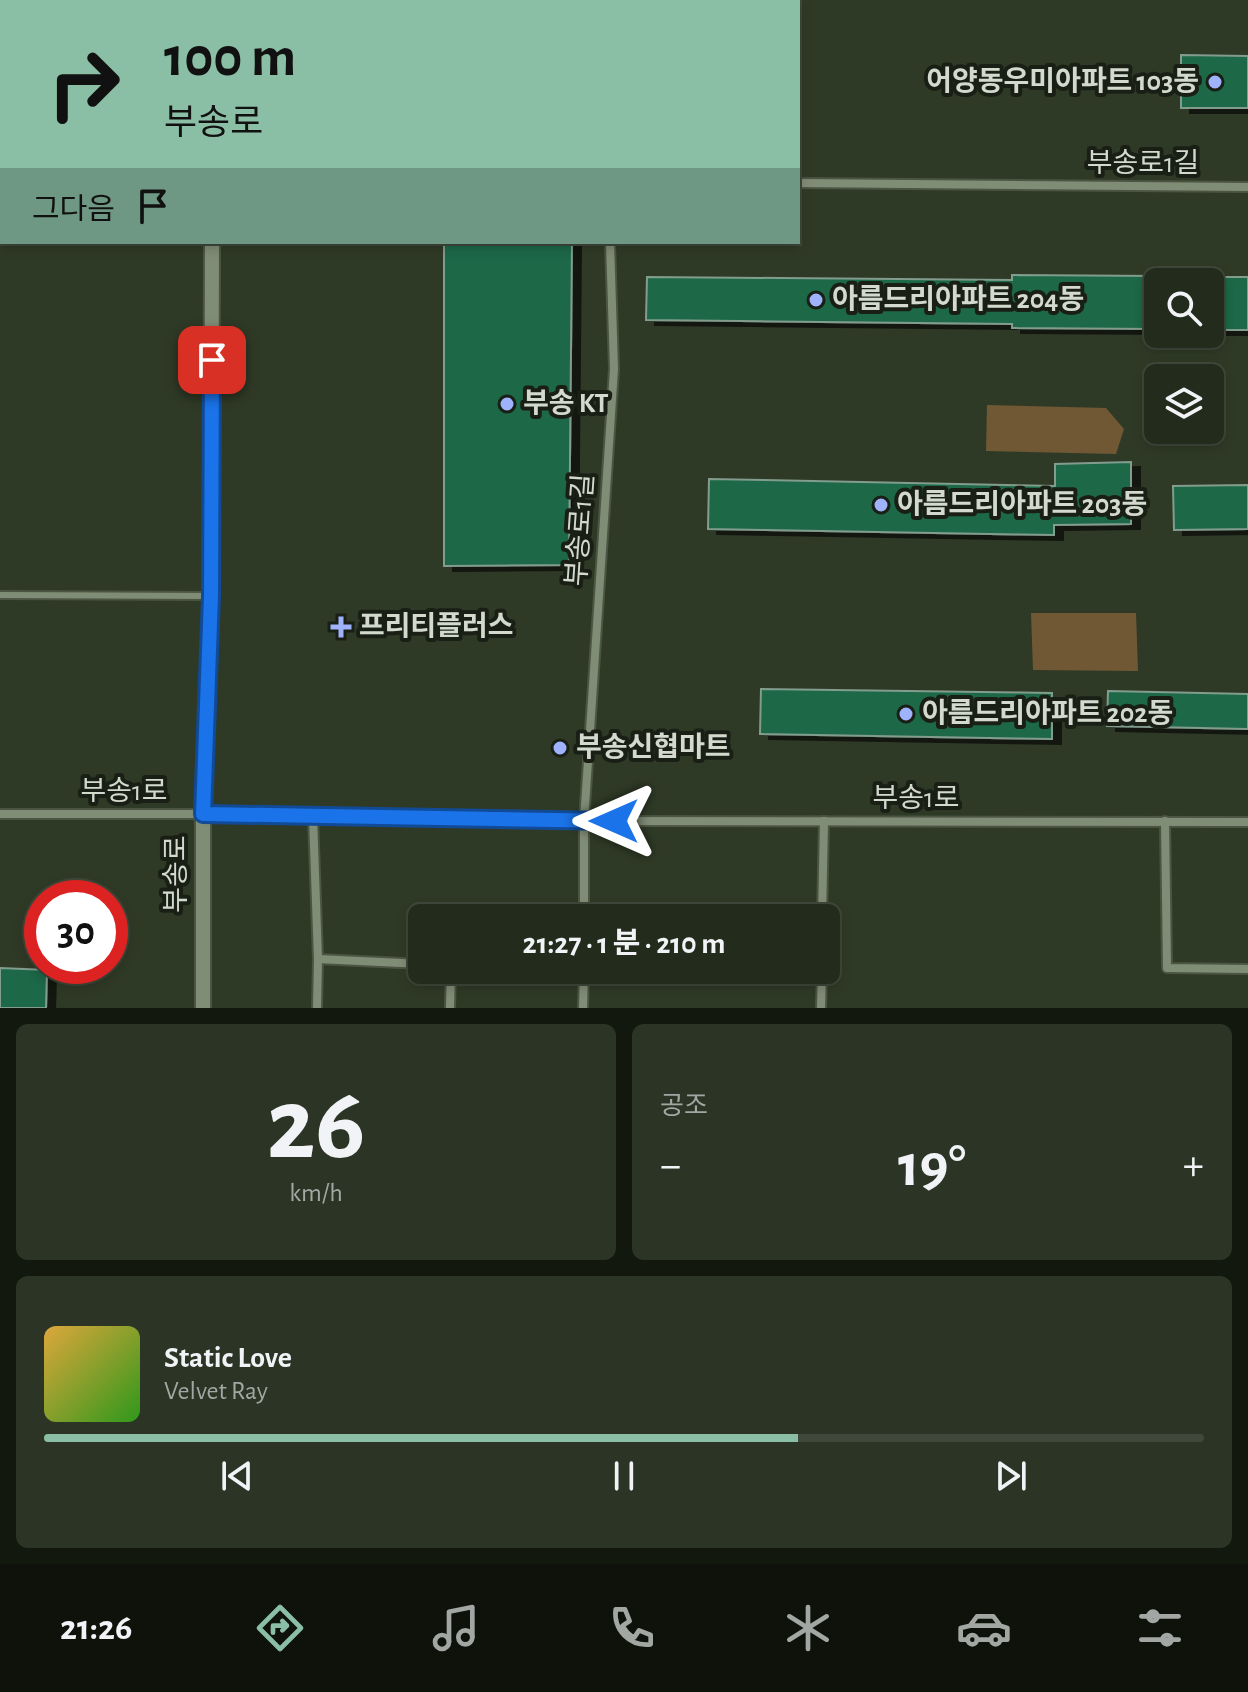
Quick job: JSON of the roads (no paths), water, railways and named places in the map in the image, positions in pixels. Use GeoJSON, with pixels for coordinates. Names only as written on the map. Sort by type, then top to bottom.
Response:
{"type":"FeatureCollection","features":[{"type":"Feature","properties":{"kind":"street","name":"부송로1길"},"geometry":{"type":"LineString","coordinates":[[800,183],[1248,187]]}},
{"type":"Feature","properties":{"kind":"street","name":"부송로"},"geometry":{"type":"LineString","coordinates":[[203,1008],[203,814],[211,596],[212,244]]}},
{"type":"Feature","properties":{"kind":"street","name":"부송로1길"},"geometry":{"type":"LineString","coordinates":[[584,821],[614,369],[610,244]]}},
{"type":"Feature","properties":{"kind":"street","name":"부송1로"},"geometry":{"type":"LineString","coordinates":[[0,814],[203,814],[584,821],[1248,822]]}},
{"type":"Feature","properties":{"kind":"street"},"geometry":{"type":"LineString","coordinates":[[313,817],[317,1008]]}},
{"type":"Feature","properties":{"kind":"street"},"geometry":{"type":"LineString","coordinates":[[584,821],[584,904]]}},
{"type":"Feature","properties":{"kind":"street"},"geometry":{"type":"LineString","coordinates":[[822,904],[824,821]]}},
{"type":"Feature","properties":{"kind":"street"},"geometry":{"type":"LineString","coordinates":[[1165,821],[1167,968],[1248,969]]}},
{"type":"Feature","properties":{"kind":"street"},"geometry":{"type":"LineString","coordinates":[[318,959],[408,963]]}},
{"type":"Feature","properties":{"kind":"street"},"geometry":{"type":"LineString","coordinates":[[450,1008],[451,984]]}},
{"type":"Feature","properties":{"kind":"street"},"geometry":{"type":"LineString","coordinates":[[583,1008],[584,984]]}},
{"type":"Feature","properties":{"kind":"street"},"geometry":{"type":"LineString","coordinates":[[821,1008],[822,984]]}},
{"type":"Feature","properties":{"kind":"lane"},"geometry":{"type":"LineString","coordinates":[[0,595],[211,596]]}},
{"type":"Feature","properties":{"kind":"place","name":"어양동우미아파트 103동"},"geometry":{"type":"Point","coordinates":[1215,82]}},
{"type":"Feature","properties":{"kind":"place","name":"아름드리아파트 204동"},"geometry":{"type":"Point","coordinates":[816,300]}},
{"type":"Feature","properties":{"kind":"place","name":"부송 KT"},"geometry":{"type":"Point","coordinates":[507,404]}},
{"type":"Feature","properties":{"kind":"place","name":"아름드리아파트 203동"},"geometry":{"type":"Point","coordinates":[881,505]}},
{"type":"Feature","properties":{"kind":"place","name":"프리티플러스"},"geometry":{"type":"Point","coordinates":[341,627]}},
{"type":"Feature","properties":{"kind":"place","name":"아름드리아파트 202동"},"geometry":{"type":"Point","coordinates":[906,714]}},
{"type":"Feature","properties":{"kind":"place","name":"부송신협마트"},"geometry":{"type":"Point","coordinates":[560,748]}}]}
